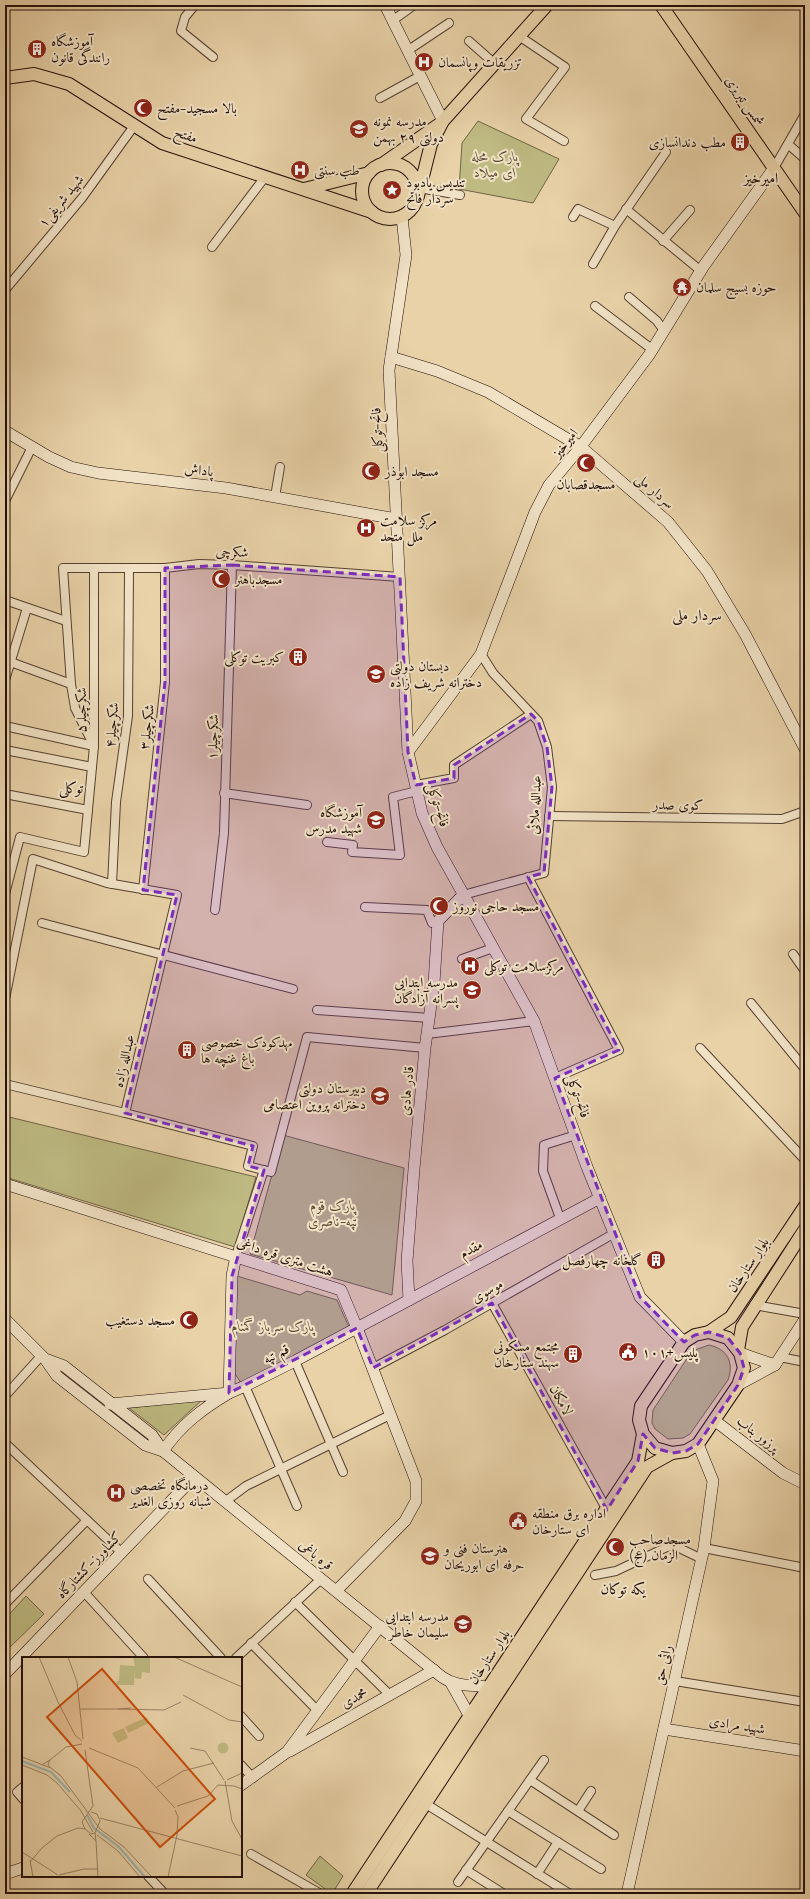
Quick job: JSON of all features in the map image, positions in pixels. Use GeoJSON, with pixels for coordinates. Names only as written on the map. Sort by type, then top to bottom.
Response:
{"type":"FeatureCollection","features":[{"type":"Feature","properties":{"kind":"main road"},"geometry":{"type":"LineString","coordinates":[[369,173],[365,180],[363,193],[367,205],[372,212],[386,219],[402,217],[412,208],[419,192],[431,144],[444,121],[547,5]]}},
{"type":"Feature","properties":{"kind":"main road","name":"شمس تبریزی"},"geometry":{"type":"LineString","coordinates":[[661,5],[805,214]]}},
{"type":"Feature","properties":{"kind":"main road","name":"مفتح"},"geometry":{"type":"LineString","coordinates":[[5,78],[34,74],[69,84],[162,143],[372,212]]}},
{"type":"Feature","properties":{"kind":"main road"},"geometry":{"type":"LineString","coordinates":[[302,190],[369,173],[444,121]]}},
{"type":"Feature","properties":{"kind":"main road"},"geometry":{"type":"LineString","coordinates":[[381,165],[400,165],[408,170],[415,178],[419,192]]}},
{"type":"Feature","properties":{"kind":"main road","name":"بلوار ستارخان"},"geometry":{"type":"LineString","coordinates":[[684,1342],[695,1334],[709,1332],[731,1317],[805,1206]]}},
{"type":"Feature","properties":{"kind":"main road","name":"بلوار ستارخان"},"geometry":{"type":"LineString","coordinates":[[352,1894],[474,1718],[499,1693],[647,1467],[672,1453],[686,1451],[698,1444],[738,1385],[744,1368],[739,1352],[742,1327],[754,1305],[805,1229]]}},
{"type":"Feature","properties":{"kind":"main road"},"geometry":{"type":"LineString","coordinates":[[709,1332],[728,1338],[739,1352]]}},
{"type":"Feature","properties":{"kind":"main road"},"geometry":{"type":"LineString","coordinates":[[672,1453],[655,1448],[643,1434],[639,1420],[641,1406],[684,1342]]}},
{"type":"Feature","properties":{"kind":"main road","name":"بلوار ستارخان"},"geometry":{"type":"LineString","coordinates":[[369,1892],[426,1804],[474,1718],[488,1686],[607,1510],[638,1461],[643,1434]]}},
{"type":"Feature","properties":{"kind":"street"},"geometry":{"type":"LineString","coordinates":[[195,5],[185,17],[181,31],[213,57]]}},
{"type":"Feature","properties":{"kind":"street"},"geometry":{"type":"LineString","coordinates":[[385,5],[407,51],[444,121]]}},
{"type":"Feature","properties":{"kind":"street"},"geometry":{"type":"LineString","coordinates":[[392,20],[414,5]]}},
{"type":"Feature","properties":{"kind":"street"},"geometry":{"type":"LineString","coordinates":[[407,51],[449,23]]}},
{"type":"Feature","properties":{"kind":"street"},"geometry":{"type":"LineString","coordinates":[[519,36],[565,67],[526,119],[564,141]]}},
{"type":"Feature","properties":{"kind":"street"},"geometry":{"type":"LineString","coordinates":[[469,41],[495,64]]}},
{"type":"Feature","properties":{"kind":"street"},"geometry":{"type":"LineString","coordinates":[[380,98],[420,76]]}},
{"type":"Feature","properties":{"kind":"street"},"geometry":{"type":"LineString","coordinates":[[774,168],[805,114]]}},
{"type":"Feature","properties":{"kind":"street","name":"شهید شریفی۱"},"geometry":{"type":"LineString","coordinates":[[5,290],[82,198],[134,126]]}},
{"type":"Feature","properties":{"kind":"street"},"geometry":{"type":"LineString","coordinates":[[788,145],[805,159]]}},
{"type":"Feature","properties":{"kind":"street"},"geometry":{"type":"LineString","coordinates":[[593,264],[626,209],[666,152]]}},
{"type":"Feature","properties":{"kind":"street","name":"امیرخیز"},"geometry":{"type":"LineString","coordinates":[[408,752],[481,654],[535,512],[549,485],[581,447],[653,350],[701,271],[774,168]]}},
{"type":"Feature","properties":{"kind":"street"},"geometry":{"type":"LineString","coordinates":[[212,246],[265,177]]}},
{"type":"Feature","properties":{"kind":"street"},"geometry":{"type":"LineString","coordinates":[[419,192],[460,195]]}},
{"type":"Feature","properties":{"kind":"street"},"geometry":{"type":"LineString","coordinates":[[573,217],[578,209],[615,226]]}},
{"type":"Feature","properties":{"kind":"street"},"geometry":{"type":"LineString","coordinates":[[626,209],[701,271]]}},
{"type":"Feature","properties":{"kind":"street"},"geometry":{"type":"LineString","coordinates":[[663,241],[690,210]]}},
{"type":"Feature","properties":{"kind":"street","name":"فاتح-توکلی"},"geometry":{"type":"LineString","coordinates":[[402,217],[406,255],[389,370],[408,752],[422,813],[437,847],[534,1021],[613,1234],[640,1297],[684,1342]]}},
{"type":"Feature","properties":{"kind":"street"},"geometry":{"type":"LineString","coordinates":[[629,296],[657,321],[664,332]]}},
{"type":"Feature","properties":{"kind":"street"},"geometry":{"type":"LineString","coordinates":[[595,306],[653,350]]}},
{"type":"Feature","properties":{"kind":"street","name":"سردار ملی"},"geometry":{"type":"LineString","coordinates":[[391,357],[437,370],[488,392],[581,447],[668,522],[707,571],[745,634],[805,749]]}},
{"type":"Feature","properties":{"kind":"street","name":"پاداش"},"geometry":{"type":"LineString","coordinates":[[5,431],[49,457],[71,467],[98,473],[226,488],[396,519]]}},
{"type":"Feature","properties":{"kind":"street"},"geometry":{"type":"LineString","coordinates":[[5,501],[32,447]]}},
{"type":"Feature","properties":{"kind":"street"},"geometry":{"type":"LineString","coordinates":[[275,497],[280,467]]}},
{"type":"Feature","properties":{"kind":"street","name":"شکرچی"},"geometry":{"type":"LineString","coordinates":[[66,622],[63,568],[165,568],[199,564],[400,577]]}},
{"type":"Feature","properties":{"kind":"street","name":"شکرچیلر۱"},"geometry":{"type":"LineString","coordinates":[[215,910],[224,833],[232,565]]}},
{"type":"Feature","properties":{"kind":"street","name":"شکرچیلر۵"},"geometry":{"type":"LineString","coordinates":[[5,894],[20,837],[84,852],[94,746],[94,568]]}},
{"type":"Feature","properties":{"kind":"street","name":"شکرچیلر۴"},"geometry":{"type":"LineString","coordinates":[[112,884],[116,802],[128,716],[128,568]]}},
{"type":"Feature","properties":{"kind":"street","name":"شکرچیلر۳"},"geometry":{"type":"LineString","coordinates":[[143,890],[165,682],[165,568]]}},
{"type":"Feature","properties":{"kind":"street"},"geometry":{"type":"LineString","coordinates":[[5,600],[66,622],[71,684],[75,708],[94,746]]}},
{"type":"Feature","properties":{"kind":"street"},"geometry":{"type":"LineString","coordinates":[[5,680],[8,661],[27,608]]}},
{"type":"Feature","properties":{"kind":"street","name":"عبدالله ملائی"},"geometry":{"type":"LineString","coordinates":[[463,895],[544,873],[552,787],[547,747],[538,721],[493,673],[481,654]]}},
{"type":"Feature","properties":{"kind":"street"},"geometry":{"type":"LineString","coordinates":[[8,661],[71,684]]}},
{"type":"Feature","properties":{"kind":"street"},"geometry":{"type":"LineString","coordinates":[[327,842],[353,845],[352,852],[400,855],[394,797],[416,788],[454,778],[454,765],[531,714]]}},
{"type":"Feature","properties":{"kind":"street"},"geometry":{"type":"LineString","coordinates":[[5,726],[94,746]]}},
{"type":"Feature","properties":{"kind":"street"},"geometry":{"type":"LineString","coordinates":[[5,750],[92,767]]}},
{"type":"Feature","properties":{"kind":"street"},"geometry":{"type":"LineString","coordinates":[[224,793],[307,805]]}},
{"type":"Feature","properties":{"kind":"street"},"geometry":{"type":"LineString","coordinates":[[5,794],[88,810]]}},
{"type":"Feature","properties":{"kind":"street","name":"کوی صدر"},"geometry":{"type":"LineString","coordinates":[[549,816],[782,819],[805,811]]}},
{"type":"Feature","properties":{"kind":"street"},"geometry":{"type":"LineString","coordinates":[[5,999],[33,859],[112,884],[143,890]]}},
{"type":"Feature","properties":{"kind":"street"},"geometry":{"type":"LineString","coordinates":[[528,877],[619,1050],[555,1078]]}},
{"type":"Feature","properties":{"kind":"street","name":"عبدالله زاده"},"geometry":{"type":"LineString","coordinates":[[125,1113],[177,895],[143,890]]}},
{"type":"Feature","properties":{"kind":"street"},"geometry":{"type":"LineString","coordinates":[[365,907],[427,910],[432,923],[438,921],[463,895]]}},
{"type":"Feature","properties":{"kind":"street","name":"قادر هادی"},"geometry":{"type":"LineString","coordinates":[[409,1300],[407,1261],[425,1048],[434,983],[438,921]]}},
{"type":"Feature","properties":{"kind":"street"},"geometry":{"type":"LineString","coordinates":[[42,922],[293,989]]}},
{"type":"Feature","properties":{"kind":"street"},"geometry":{"type":"LineString","coordinates":[[462,959],[493,948]]}},
{"type":"Feature","properties":{"kind":"street"},"geometry":{"type":"LineString","coordinates":[[793,954],[805,971]]}},
{"type":"Feature","properties":{"kind":"street"},"geometry":{"type":"LineString","coordinates":[[750,1003],[805,1069]]}},
{"type":"Feature","properties":{"kind":"street"},"geometry":{"type":"LineString","coordinates":[[317,1010],[430,1018]]}},
{"type":"Feature","properties":{"kind":"street"},"geometry":{"type":"LineString","coordinates":[[427,1034],[534,1021]]}},
{"type":"Feature","properties":{"kind":"street"},"geometry":{"type":"LineString","coordinates":[[5,1084],[253,1146],[248,1166],[270,1172],[307,1037],[425,1048]]}},
{"type":"Feature","properties":{"kind":"street"},"geometry":{"type":"LineString","coordinates":[[700,1048],[805,1160]]}},
{"type":"Feature","properties":{"kind":"street"},"geometry":{"type":"LineString","coordinates":[[560,1218],[543,1171],[544,1144],[576,1135]]}},
{"type":"Feature","properties":{"kind":"street"},"geometry":{"type":"LineString","coordinates":[[229,1392],[232,1276],[236,1256],[264,1170]]}},
{"type":"Feature","properties":{"kind":"street","name":"هشت متری قره داغی"},"geometry":{"type":"LineString","coordinates":[[5,1184],[341,1290],[373,1368],[416,1481],[416,1501],[405,1521],[336,1590]]}},
{"type":"Feature","properties":{"kind":"street","name":"مقدم"},"geometry":{"type":"LineString","coordinates":[[357,1328],[560,1218],[600,1198]]}},
{"type":"Feature","properties":{"kind":"street","name":"موسوی"},"geometry":{"type":"LineString","coordinates":[[373,1368],[492,1303],[613,1234]]}},
{"type":"Feature","properties":{"kind":"street","name":"لامکان"},"geometry":{"type":"LineString","coordinates":[[492,1303],[607,1510]]}},
{"type":"Feature","properties":{"kind":"street"},"geometry":{"type":"LineString","coordinates":[[754,1305],[805,1314]]}},
{"type":"Feature","properties":{"kind":"street"},"geometry":{"type":"LineString","coordinates":[[738,1385],[778,1361],[805,1319]]}},
{"type":"Feature","properties":{"kind":"street"},"geometry":{"type":"LineString","coordinates":[[5,1320],[43,1357],[57,1376],[145,1445],[163,1451]]}},
{"type":"Feature","properties":{"kind":"street","name":"قم تپه"},"geometry":{"type":"LineString","coordinates":[[163,1451],[176,1432],[207,1406],[229,1392],[245,1386],[296,1361],[357,1328]]}},
{"type":"Feature","properties":{"kind":"street"},"geometry":{"type":"LineString","coordinates":[[739,1352],[778,1361],[805,1362]]}},
{"type":"Feature","properties":{"kind":"street"},"geometry":{"type":"LineString","coordinates":[[5,1396],[43,1357]]}},
{"type":"Feature","properties":{"kind":"street"},"geometry":{"type":"LineString","coordinates":[[43,1357],[64,1366],[110,1404],[152,1435],[163,1451]]}},
{"type":"Feature","properties":{"kind":"street"},"geometry":{"type":"LineString","coordinates":[[296,1361],[343,1472]]}},
{"type":"Feature","properties":{"kind":"street"},"geometry":{"type":"LineString","coordinates":[[245,1386],[297,1506]]}},
{"type":"Feature","properties":{"kind":"street","name":"قم تپه"},"geometry":{"type":"LineString","coordinates":[[110,1404],[229,1392]]}},
{"type":"Feature","properties":{"kind":"street"},"geometry":{"type":"LineString","coordinates":[[226,1501],[246,1486],[390,1415]]}},
{"type":"Feature","properties":{"kind":"street","name":"پرزور بناب"},"geometry":{"type":"LineString","coordinates":[[714,1420],[783,1473],[805,1484]]}},
{"type":"Feature","properties":{"kind":"street"},"geometry":{"type":"LineString","coordinates":[[5,1444],[122,1553]]}},
{"type":"Feature","properties":{"kind":"street","name":"راثی حق"},"geometry":{"type":"LineString","coordinates":[[627,1894],[703,1554],[713,1481],[698,1444]]}},
{"type":"Feature","properties":{"kind":"street","name":"قره باغی"},"geometry":{"type":"LineString","coordinates":[[163,1451],[451,1683],[474,1718]]}},
{"type":"Feature","properties":{"kind":"street","name":"کشاورز-کشتارگاه"},"geometry":{"type":"LineString","coordinates":[[5,1674],[194,1477]]}},
{"type":"Feature","properties":{"kind":"street"},"geometry":{"type":"LineString","coordinates":[[5,1604],[87,1520]]}},
{"type":"Feature","properties":{"kind":"street"},"geometry":{"type":"LineString","coordinates":[[595,1575],[616,1571],[667,1547],[675,1546],[703,1554],[805,1568]]}},
{"type":"Feature","properties":{"kind":"street"},"geometry":{"type":"LineString","coordinates":[[148,1579],[220,1657]]}},
{"type":"Feature","properties":{"kind":"street"},"geometry":{"type":"LineString","coordinates":[[237,1657],[321,1579]]}},
{"type":"Feature","properties":{"kind":"street"},"geometry":{"type":"LineString","coordinates":[[84,1592],[143,1657]]}},
{"type":"Feature","properties":{"kind":"street"},"geometry":{"type":"LineString","coordinates":[[296,1602],[390,1695]]}},
{"type":"Feature","properties":{"kind":"street","name":"محمدی"},"geometry":{"type":"LineString","coordinates":[[287,1752],[380,1626]]}},
{"type":"Feature","properties":{"kind":"street"},"geometry":{"type":"LineString","coordinates":[[251,1643],[318,1711]]}},
{"type":"Feature","properties":{"kind":"street","name":"محمدی"},"geometry":{"type":"LineString","coordinates":[[242,1784],[253,1778],[287,1752],[434,1670]]}},
{"type":"Feature","properties":{"kind":"street"},"geometry":{"type":"LineString","coordinates":[[675,1681],[805,1702]]}},
{"type":"Feature","properties":{"kind":"street","name":"قره باغی"},"geometry":{"type":"LineString","coordinates":[[451,1683],[464,1686],[488,1686]]}},
{"type":"Feature","properties":{"kind":"street"},"geometry":{"type":"LineString","coordinates":[[488,1686],[499,1693]]}},
{"type":"Feature","properties":{"kind":"street"},"geometry":{"type":"LineString","coordinates":[[242,1717],[259,1736]]}},
{"type":"Feature","properties":{"kind":"street","name":"شهید مرادی"},"geometry":{"type":"LineString","coordinates":[[664,1729],[805,1751]]}},
{"type":"Feature","properties":{"kind":"street"},"geometry":{"type":"LineString","coordinates":[[458,1882],[544,1760]]}},
{"type":"Feature","properties":{"kind":"street"},"geometry":{"type":"LineString","coordinates":[[242,1766],[253,1778]]}},
{"type":"Feature","properties":{"kind":"street"},"geometry":{"type":"LineString","coordinates":[[530,1780],[614,1835]]}},
{"type":"Feature","properties":{"kind":"street"},"geometry":{"type":"LineString","coordinates":[[578,1811],[591,1791]]}},
{"type":"Feature","properties":{"kind":"street"},"geometry":{"type":"LineString","coordinates":[[426,1804],[570,1894]]}},
{"type":"Feature","properties":{"kind":"street"},"geometry":{"type":"LineString","coordinates":[[508,1811],[601,1869]]}},
{"type":"Feature","properties":{"kind":"street"},"geometry":{"type":"LineString","coordinates":[[537,1874],[558,1842]]}},
{"type":"Feature","properties":{"kind":"street"},"geometry":{"type":"LineString","coordinates":[[251,1854],[321,1894]]}},
{"type":"Feature","properties":{"kind":"street"},"geometry":{"type":"LineString","coordinates":[[5,1874],[22,1868]]}},
{"type":"Feature","properties":{"kind":"street"},"geometry":{"type":"LineString","coordinates":[[466,1870],[504,1894]]}},
{"type":"Feature","properties":{"kind":"street"},"geometry":{"type":"LineString","coordinates":[[149,1877],[164,1893]]}},
{"type":"Feature","properties":{"kind":"highlighted area"},"geometry":{"type":"Polygon","coordinates":[[[232,565],[400,577],[408,752],[416,785],[454,778],[454,765],[531,714],[538,721],[547,747],[552,787],[544,873],[528,877],[619,1050],[555,1078],[640,1297],[684,1342],[695,1335],[709,1332],[728,1338],[740,1353],[744,1368],[738,1385],[698,1444],[686,1451],[672,1453],[655,1448],[643,1434],[638,1461],[607,1510],[492,1303],[373,1368],[357,1328],[229,1393],[232,1276],[264,1170],[248,1166],[253,1146],[125,1113],[177,895],[143,890],[165,682],[165,568],[232,565]]]}},
{"type":"Feature","properties":{"kind":"green space","name":"پارک محله ای میلاد"},"geometry":{"type":"Polygon","coordinates":[[[478,121],[559,159],[533,203],[459,189],[462,143],[478,121]]]}},
{"type":"Feature","properties":{"kind":"green space"},"geometry":{"type":"Polygon","coordinates":[[[5,1116],[256,1177],[235,1247],[5,1177],[5,1116]]]}},
{"type":"Feature","properties":{"kind":"green space","name":"پارک قوم تپه-ناصری"},"geometry":{"type":"Polygon","coordinates":[[[283,1135],[404,1168],[392,1295],[250,1254],[283,1135]]]}},
{"type":"Feature","properties":{"kind":"green space","name":"پارک سرباز گمنام"},"geometry":{"type":"Polygon","coordinates":[[[237,1276],[300,1295],[307,1291],[337,1300],[348,1325],[357,1328],[241,1383],[232,1369],[237,1276]]]}},
{"type":"Feature","properties":{"kind":"green space"},"geometry":{"type":"Polygon","coordinates":[[[709,1345],[721,1350],[728,1358],[730,1363],[730,1374],[728,1380],[690,1434],[683,1438],[668,1439],[655,1429],[652,1423],[653,1410],[692,1351],[709,1345]]]}},
{"type":"Feature","properties":{"kind":"green space"},"geometry":{"type":"Polygon","coordinates":[[[203,1399],[164,1435],[129,1408],[203,1399]]]}},
{"type":"Feature","properties":{"kind":"green space"},"geometry":{"type":"Polygon","coordinates":[[[26,1596],[44,1614],[8,1649],[5,1645],[5,1619],[26,1596]]]}},
{"type":"Feature","properties":{"kind":"green space"},"geometry":{"type":"Polygon","coordinates":[[[320,1856],[343,1876],[332,1894],[306,1875],[320,1856]]]}},
{"type":"Feature","properties":{"kind":"place","name":"آموزشگاه رانندگی قانون"},"geometry":{"type":"Point","coordinates":[37,49]}},
{"type":"Feature","properties":{"kind":"place","name":"تزریقات وپانسمان"},"geometry":{"type":"Point","coordinates":[424,62]}},
{"type":"Feature","properties":{"kind":"place","name":"بالا مسجید-مفتح"},"geometry":{"type":"Point","coordinates":[143,108]}},
{"type":"Feature","properties":{"kind":"place","name":"مدرسه نمونه دولتی ۲۹ بهمن"},"geometry":{"type":"Point","coordinates":[359,129]}},
{"type":"Feature","properties":{"kind":"place","name":"مطب دندانسازی"},"geometry":{"type":"Point","coordinates":[740,142]}},
{"type":"Feature","properties":{"kind":"place","name":"طب سنتی"},"geometry":{"type":"Point","coordinates":[300,170]}},
{"type":"Feature","properties":{"kind":"place","name":"تندیس یادبود سردار فاتح"},"geometry":{"type":"Point","coordinates":[392,190]}},
{"type":"Feature","properties":{"kind":"place","name":"حوزه بسیج سلمان"},"geometry":{"type":"Point","coordinates":[682,287]}},
{"type":"Feature","properties":{"kind":"place","name":"مسجدقصابان"},"geometry":{"type":"Point","coordinates":[586,463]}},
{"type":"Feature","properties":{"kind":"place","name":"مسجد ابوذر"},"geometry":{"type":"Point","coordinates":[371,471]}},
{"type":"Feature","properties":{"kind":"place","name":"مرکز سلامت ملل متحد"},"geometry":{"type":"Point","coordinates":[366,528]}},
{"type":"Feature","properties":{"kind":"place","name":"مسجدباهنر"},"geometry":{"type":"Point","coordinates":[221,579]}},
{"type":"Feature","properties":{"kind":"place","name":"کبریت توکلی"},"geometry":{"type":"Point","coordinates":[298,657]}},
{"type":"Feature","properties":{"kind":"place","name":"دبستان دولتی دخترانه شریف زاده"},"geometry":{"type":"Point","coordinates":[376,674]}},
{"type":"Feature","properties":{"kind":"place","name":"آموزشگاه شهید مدرس"},"geometry":{"type":"Point","coordinates":[376,820]}},
{"type":"Feature","properties":{"kind":"place","name":"مسجد حاجی نوروز"},"geometry":{"type":"Point","coordinates":[439,906]}},
{"type":"Feature","properties":{"kind":"place","name":"مرکزسلامت توکلی"},"geometry":{"type":"Point","coordinates":[470,966]}},
{"type":"Feature","properties":{"kind":"place","name":"مدرسه ابتدایی پسرانه آزادگان"},"geometry":{"type":"Point","coordinates":[472,990]}},
{"type":"Feature","properties":{"kind":"place","name":"مهدکودک خصوصی باغ غنچه ها"},"geometry":{"type":"Point","coordinates":[187,1050]}},
{"type":"Feature","properties":{"kind":"place","name":"دبیرستان دولتی دخترانه پروین اعتصامی"},"geometry":{"type":"Point","coordinates":[380,1096]}},
{"type":"Feature","properties":{"kind":"place","name":"گلخانه چهارفصل"},"geometry":{"type":"Point","coordinates":[656,1260]}},
{"type":"Feature","properties":{"kind":"place","name":"مسجد دستغیب"},"geometry":{"type":"Point","coordinates":[189,1320]}},
{"type":"Feature","properties":{"kind":"place","name":"پلیس+۱۰۱"},"geometry":{"type":"Point","coordinates":[628,1352]}},
{"type":"Feature","properties":{"kind":"place","name":"مجتمع مسکونی سهند ستارخان"},"geometry":{"type":"Point","coordinates":[573,1354]}},
{"type":"Feature","properties":{"kind":"place","name":"درمانگاه تخصصی شبانه روزی الغدیر"},"geometry":{"type":"Point","coordinates":[116,1493]}},
{"type":"Feature","properties":{"kind":"place","name":"اداره برق منطقه ای ستارخان"},"geometry":{"type":"Point","coordinates":[518,1521]}},
{"type":"Feature","properties":{"kind":"place","name":"مسجدصاحب الزمان (عج)"},"geometry":{"type":"Point","coordinates":[615,1547]}},
{"type":"Feature","properties":{"kind":"place","name":"هنرستان فنی و حرفه ای ابوریحان"},"geometry":{"type":"Point","coordinates":[430,1556]}},
{"type":"Feature","properties":{"kind":"place","name":"مدرسه ابتدایی سلیمان خاطر"},"geometry":{"type":"Point","coordinates":[463,1624]}},
{"type":"Feature","properties":{"kind":"district","name":"امیرخیز"},"geometry":{"type":"Point","coordinates":[761,178]}},
{"type":"Feature","properties":{"kind":"district","name":"سردار ملی"},"geometry":{"type":"Point","coordinates":[697,615]}},
{"type":"Feature","properties":{"kind":"district","name":"توکلی"},"geometry":{"type":"Point","coordinates":[71,788]}},
{"type":"Feature","properties":{"kind":"district","name":"یکه توکان"},"geometry":{"type":"Point","coordinates":[623,1589]}}]}
